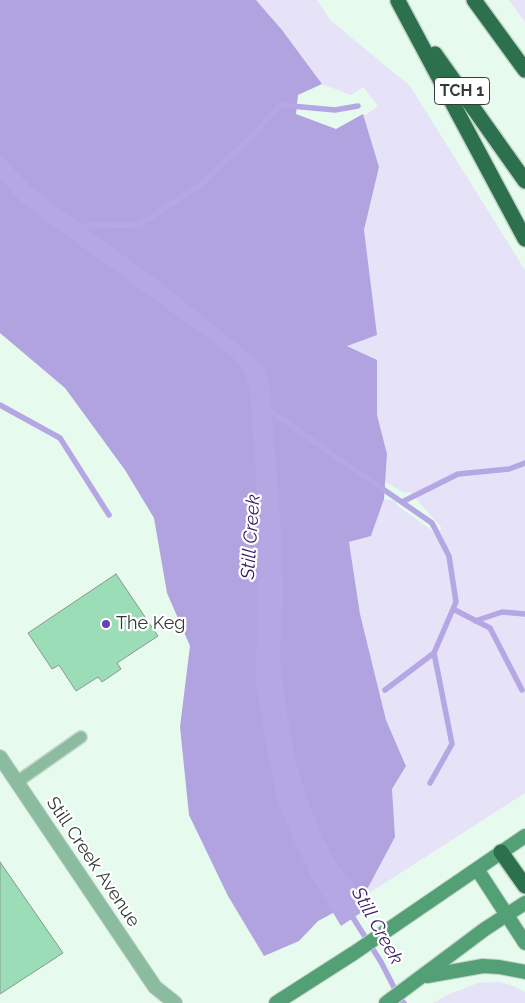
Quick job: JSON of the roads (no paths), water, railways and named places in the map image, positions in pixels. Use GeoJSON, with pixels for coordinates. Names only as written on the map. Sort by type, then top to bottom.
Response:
{"type":"FeatureCollection","features":[{"type":"Feature","properties":{"kind":"highway"},"geometry":{"type":"LineString","coordinates":[[398,0],[525,240]]}},
{"type":"Feature","properties":{"kind":"highway","name":"TCH 1"},"geometry":{"type":"LineString","coordinates":[[398,0],[525,181]]}},
{"type":"Feature","properties":{"kind":"highway"},"geometry":{"type":"LineString","coordinates":[[474,0],[525,70]]}},
{"type":"Feature","properties":{"kind":"highway"},"geometry":{"type":"LineString","coordinates":[[500,852],[525,886]]}},
{"type":"Feature","properties":{"kind":"main road"},"geometry":{"type":"LineString","coordinates":[[276,1003],[354,953],[525,836]]}},
{"type":"Feature","properties":{"kind":"main road"},"geometry":{"type":"LineString","coordinates":[[477,869],[525,943]]}},
{"type":"Feature","properties":{"kind":"main road"},"geometry":{"type":"LineString","coordinates":[[387,1003],[485,929],[525,903]]}},
{"type":"Feature","properties":{"kind":"main road"},"geometry":{"type":"LineString","coordinates":[[423,976],[484,966],[525,972]]}},
{"type":"Feature","properties":{"kind":"street","name":"Still Creek Avenue"},"geometry":{"type":"LineString","coordinates":[[0,757],[155,987],[174,1003]]}},
{"type":"Feature","properties":{"kind":"street"},"geometry":{"type":"LineString","coordinates":[[155,987],[156,1003]]}},
{"type":"Feature","properties":{"kind":"lane"},"geometry":{"type":"LineString","coordinates":[[17,782],[81,737]]}},
{"type":"Feature","properties":{"kind":"waterway"},"geometry":{"type":"LineString","coordinates":[[78,226],[139,225],[201,184],[252,136],[280,105],[335,110],[358,106]]}},
{"type":"Feature","properties":{"kind":"waterway"},"geometry":{"type":"LineString","coordinates":[[0,405],[60,438],[109,515]]}},
{"type":"Feature","properties":{"kind":"waterway"},"geometry":{"type":"LineString","coordinates":[[270,411],[432,523],[449,556],[456,602],[434,653],[452,744],[430,783]]}},
{"type":"Feature","properties":{"kind":"waterway"},"geometry":{"type":"LineString","coordinates":[[402,502],[458,474],[509,469],[525,463]]}},
{"type":"Feature","properties":{"kind":"waterway"},"geometry":{"type":"LineString","coordinates":[[453,609],[490,628],[522,690]]}},
{"type":"Feature","properties":{"kind":"waterway"},"geometry":{"type":"LineString","coordinates":[[475,621],[502,612],[525,614]]}},
{"type":"Feature","properties":{"kind":"waterway"},"geometry":{"type":"LineString","coordinates":[[385,690],[434,653]]}},
{"type":"Feature","properties":{"kind":"waterway","name":"Still Creek"},"geometry":{"type":"LineString","coordinates":[[350,913],[404,1003]]}},
{"type":"Feature","properties":{"kind":"place","name":"The Keg"},"geometry":{"type":"Point","coordinates":[106,624]}}]}
